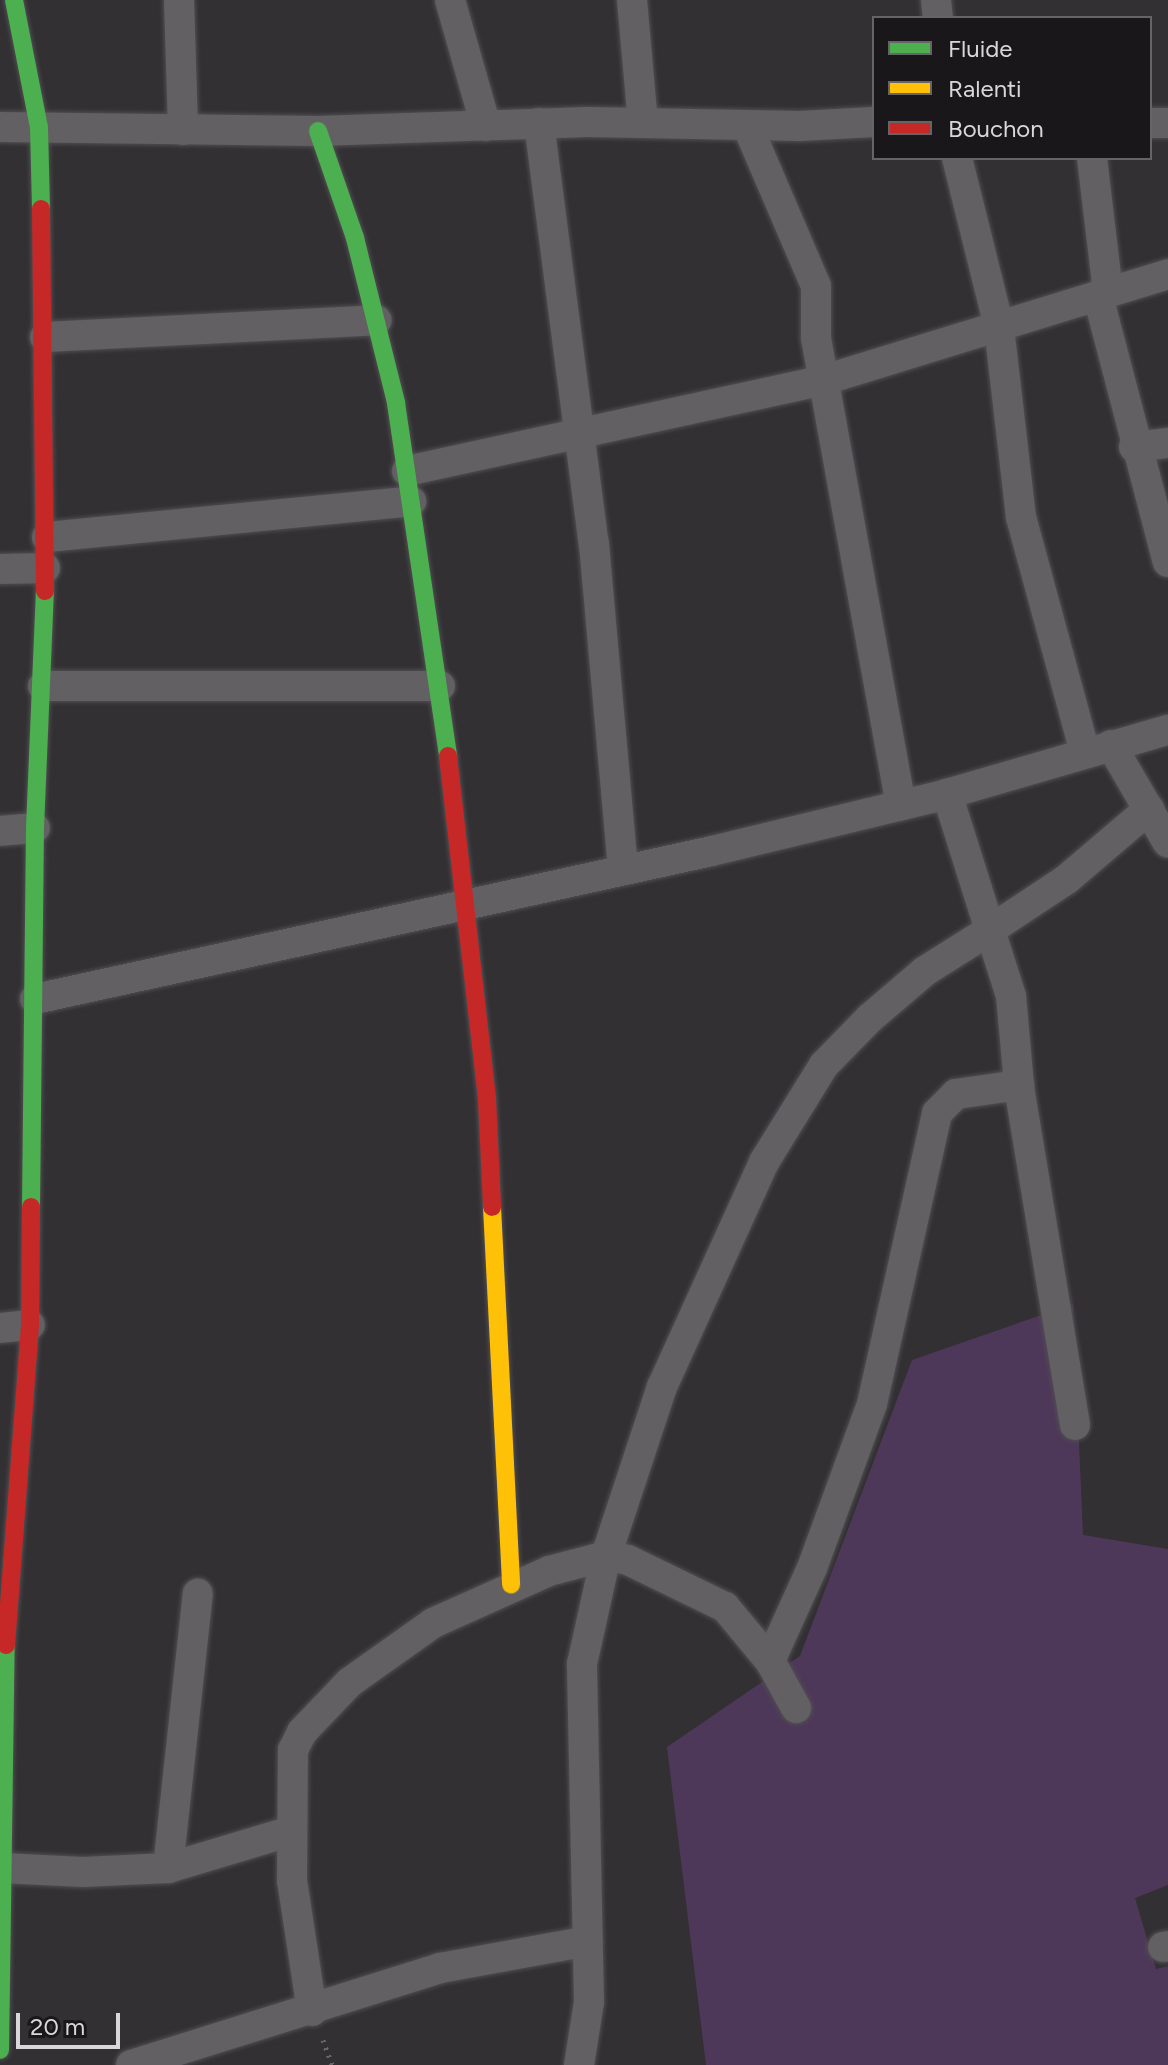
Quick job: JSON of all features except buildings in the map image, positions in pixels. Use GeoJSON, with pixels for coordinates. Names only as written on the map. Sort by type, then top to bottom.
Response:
{"type":"FeatureCollection","features":[{"type":"Feature","properties":{"kind":"street"},"geometry":{"type":"LineString","coordinates":[[0,2050],[4,1598],[30,1325],[35,828],[47,537],[39,127],[14,0]]}},
{"type":"Feature","properties":{"kind":"street"},"geometry":{"type":"LineString","coordinates":[[179,0],[183,130]]}},
{"type":"Feature","properties":{"kind":"street"},"geometry":{"type":"LineString","coordinates":[[450,0],[486,126]]}},
{"type":"Feature","properties":{"kind":"street"},"geometry":{"type":"LineString","coordinates":[[632,0],[643,123]]}},
{"type":"Feature","properties":{"kind":"street"},"geometry":{"type":"LineString","coordinates":[[0,127],[318,131],[539,123],[747,125],[872,122]]}},
{"type":"Feature","properties":{"kind":"street"},"geometry":{"type":"LineString","coordinates":[[539,123],[594,544],[623,870]]}},
{"type":"Feature","properties":{"kind":"street"},"geometry":{"type":"LineString","coordinates":[[747,125],[816,286],[816,338],[901,805]]}},
{"type":"Feature","properties":{"kind":"street"},"geometry":{"type":"LineString","coordinates":[[318,131],[377,320],[407,471],[440,686],[487,1099],[511,1585]]}},
{"type":"Feature","properties":{"kind":"street"},"geometry":{"type":"LineString","coordinates":[[957,160],[999,327],[1021,517],[1098,749],[1149,809],[1168,843]]}},
{"type":"Feature","properties":{"kind":"street"},"geometry":{"type":"LineString","coordinates":[[1092,160],[1103,294],[1134,447],[1168,562]]}},
{"type":"Feature","properties":{"kind":"street"},"geometry":{"type":"LineString","coordinates":[[407,471],[579,431],[824,380],[1168,274]]}},
{"type":"Feature","properties":{"kind":"street"},"geometry":{"type":"LineString","coordinates":[[45,337],[377,320]]}},
{"type":"Feature","properties":{"kind":"street"},"geometry":{"type":"LineString","coordinates":[[1134,447],[1168,443]]}},
{"type":"Feature","properties":{"kind":"street"},"geometry":{"type":"LineString","coordinates":[[47,537],[411,501]]}},
{"type":"Feature","properties":{"kind":"street"},"geometry":{"type":"LineString","coordinates":[[0,569],[45,568]]}},
{"type":"Feature","properties":{"kind":"street"},"geometry":{"type":"LineString","coordinates":[[43,686],[440,686]]}},
{"type":"Feature","properties":{"kind":"street"},"geometry":{"type":"LineString","coordinates":[[35,999],[623,870],[901,805],[1168,730]]}},
{"type":"Feature","properties":{"kind":"street"},"geometry":{"type":"LineString","coordinates":[[947,794],[1011,996],[1019,1085],[1075,1425]]}},
{"type":"Feature","properties":{"kind":"street"},"geometry":{"type":"LineString","coordinates":[[579,2065],[589,2002],[582,1664],[606,1556],[662,1387],[764,1162],[824,1065],[861,1027],[925,971],[1067,879],[1149,809]]}},
{"type":"Feature","properties":{"kind":"street"},"geometry":{"type":"LineString","coordinates":[[0,831],[35,828]]}},
{"type":"Feature","properties":{"kind":"street"},"geometry":{"type":"LineString","coordinates":[[770,1661],[812,1568],[872,1404],[937,1113],[956,1094],[1019,1085]]}},
{"type":"Feature","properties":{"kind":"street"},"geometry":{"type":"LineString","coordinates":[[0,1328],[30,1325]]}},
{"type":"Feature","properties":{"kind":"street"},"geometry":{"type":"LineString","coordinates":[[312,2011],[297,1931],[291,1831],[293,1750],[326,1705],[433,1623],[511,1585],[606,1556],[628,1560],[709,1596],[745,1627],[770,1661],[796,1708]]}},
{"type":"Feature","properties":{"kind":"street"},"geometry":{"type":"LineString","coordinates":[[168,1868],[198,1594]]}},
{"type":"Feature","properties":{"kind":"street"},"geometry":{"type":"LineString","coordinates":[[2,1868],[83,1872],[168,1868],[291,1831]]}},
{"type":"Feature","properties":{"kind":"street"},"geometry":{"type":"LineString","coordinates":[[131,2065],[312,2011],[440,1968],[588,1941]]}},
{"type":"Feature","properties":{"kind":"shaded area"},"geometry":{"type":"Polygon","coordinates":[[[1073,1304],[1083,1535],[1168,1549],[1168,1885],[1135,1898],[1156,1969],[1168,1966],[1168,2065],[706,2065],[667,1747],[800,1656],[912,1360],[1073,1304]]]}},
{"type":"Feature","properties":{"kind":"traffic: fast"},"geometry":{"type":"LineString","coordinates":[[14,0],[39,127],[41,209]]}},
{"type":"Feature","properties":{"kind":"traffic: fast"},"geometry":{"type":"LineString","coordinates":[[318,131],[355,238],[396,403],[448,756]]}},
{"type":"Feature","properties":{"kind":"traffic: fast"},"geometry":{"type":"LineString","coordinates":[[31,1207],[35,828],[45,591]]}},
{"type":"Feature","properties":{"kind":"traffic: fast"},"geometry":{"type":"LineString","coordinates":[[0,2050],[6,1645]]}},
{"type":"Feature","properties":{"kind":"traffic: slow"},"geometry":{"type":"LineString","coordinates":[[492,1207],[511,1585]]}},
{"type":"Feature","properties":{"kind":"traffic: jam"},"geometry":{"type":"LineString","coordinates":[[41,209],[45,591]]}},
{"type":"Feature","properties":{"kind":"traffic: jam"},"geometry":{"type":"LineString","coordinates":[[448,756],[487,1099],[492,1207]]}},
{"type":"Feature","properties":{"kind":"traffic: jam"},"geometry":{"type":"LineString","coordinates":[[6,1645],[30,1325],[31,1207]]}}]}
